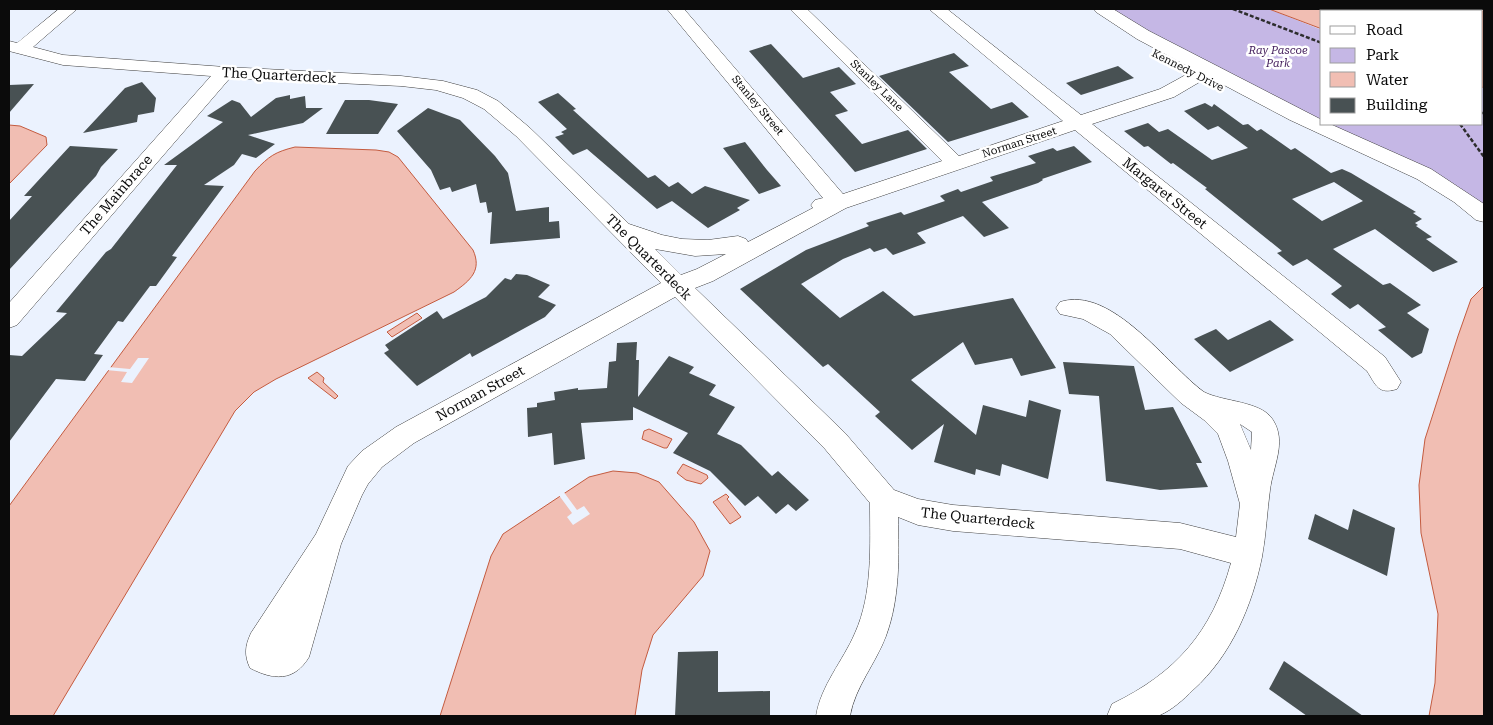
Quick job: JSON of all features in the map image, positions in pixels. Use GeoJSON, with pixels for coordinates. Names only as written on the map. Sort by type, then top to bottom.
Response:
{"type":"FeatureCollection","features":[{"type":"Feature","properties":{"kind":"street"},"geometry":{"type":"LineString","coordinates":[[14,47],[68,9]]}},
{"type":"Feature","properties":{"kind":"street","name":"Stanley Street"},"geometry":{"type":"LineString","coordinates":[[676,9],[839,203]]}},
{"type":"Feature","properties":{"kind":"street","name":"Stanley Lane"},"geometry":{"type":"LineString","coordinates":[[798,9],[955,163]]}},
{"type":"Feature","properties":{"kind":"street","name":"Margaret Street"},"geometry":{"type":"LineString","coordinates":[[937,9],[1376,364],[1388,382]]}},
{"type":"Feature","properties":{"kind":"street","name":"Kennedy Drive"},"geometry":{"type":"LineString","coordinates":[[1088,9],[1158,57],[1194,78],[1297,116]]}},
{"type":"Feature","properties":{"kind":"street","name":"Kennedy Drive"},"geometry":{"type":"LineString","coordinates":[[1102,9],[1124,23],[1297,116],[1424,174],[1461,197],[1484,215]]}},
{"type":"Feature","properties":{"kind":"street"},"geometry":{"type":"LineString","coordinates":[[1124,23],[1153,46],[1197,71],[1199,74],[1194,78],[1393,171],[1442,200],[1484,232]]}},
{"type":"Feature","properties":{"kind":"street","name":"The Quarterdeck"},"geometry":{"type":"LineString","coordinates":[[14,47],[63,60],[225,72],[401,81],[437,85],[470,94],[491,105],[509,119],[835,442],[884,499],[918,512],[953,518],[1180,536],[1248,555]]}},
{"type":"Feature","properties":{"kind":"street","name":"The Mainbrace"},"geometry":{"type":"LineString","coordinates":[[9,319],[225,72]]}},
{"type":"Feature","properties":{"kind":"street","name":"Norman Street"},"geometry":{"type":"LineString","coordinates":[[326,544],[358,475],[381,451],[406,435],[676,285],[705,275],[839,203],[1167,93],[1194,78]]}},
{"type":"Feature","properties":{"kind":"street","name":"Norman Street"},"geometry":{"type":"LineString","coordinates":[[676,285],[696,266],[808,208],[839,203]]}},
{"type":"Feature","properties":{"kind":"street"},"geometry":{"type":"LineString","coordinates":[[615,224],[649,240],[670,247],[687,249],[738,244]]}},
{"type":"Feature","properties":{"kind":"street"},"geometry":{"type":"LineString","coordinates":[[1068,308],[1089,311],[1114,324],[1190,396],[1219,418],[1230,431],[1249,489],[1252,516],[1248,555],[1238,592],[1220,634],[1208,651],[1185,676],[1167,691],[1124,716]]}},
{"type":"Feature","properties":{"kind":"street"},"geometry":{"type":"LineString","coordinates":[[833,716],[836,700],[863,652],[878,607],[883,574],[884,499]]}},
{"type":"Feature","properties":{"kind":"path"},"geometry":{"type":"LineString","coordinates":[[1233,9],[1320,42]]}},
{"type":"Feature","properties":{"kind":"path"},"geometry":{"type":"LineString","coordinates":[[1461,125],[1484,157]]}},
{"type":"Feature","properties":{"kind":"green space","name":"Ray Pascoe Park"},"geometry":{"type":"Polygon","coordinates":[[[1109,9],[1269,9],[1320,29],[1320,121],[1126,20],[1109,9]]]}},
{"type":"Feature","properties":{"kind":"green space"},"geometry":{"type":"Polygon","coordinates":[[[1484,88],[1484,207],[1420,165],[1329,125],[1483,125],[1484,88]]]}},
{"type":"Feature","properties":{"kind":"water"},"geometry":{"type":"Polygon","coordinates":[[[1269,9],[1484,9],[1484,88],[1483,10],[1320,10],[1320,28],[1269,9]]]}},
{"type":"Feature","properties":{"kind":"water"},"geometry":{"type":"Polygon","coordinates":[[[9,125],[20,126],[46,137],[47,145],[9,184],[9,125]]]}},
{"type":"Feature","properties":{"kind":"water"},"geometry":{"type":"Polygon","coordinates":[[[295,147],[376,150],[389,152],[398,157],[473,250],[476,263],[473,274],[470,279],[454,292],[276,379],[254,392],[235,411],[53,716],[9,716],[9,506],[255,171],[273,155],[295,147]]]}},
{"type":"Feature","properties":{"kind":"water"},"geometry":{"type":"Polygon","coordinates":[[[1484,286],[1484,716],[1429,716],[1435,683],[1438,614],[1421,533],[1419,485],[1425,439],[1458,336],[1471,299],[1484,286]]]}},
{"type":"Feature","properties":{"kind":"water"},"geometry":{"type":"Polygon","coordinates":[[[417,313],[422,318],[392,337],[387,332],[417,313]]]}},
{"type":"Feature","properties":{"kind":"water"},"geometry":{"type":"Polygon","coordinates":[[[317,372],[324,378],[323,382],[338,396],[335,399],[308,378],[317,372]]]}},
{"type":"Feature","properties":{"kind":"water"},"geometry":{"type":"Polygon","coordinates":[[[649,429],[672,439],[667,448],[642,439],[644,431],[649,429]]]}},
{"type":"Feature","properties":{"kind":"water"},"geometry":{"type":"Polygon","coordinates":[[[683,464],[707,475],[708,478],[701,484],[686,480],[677,473],[683,464]]]}},
{"type":"Feature","properties":{"kind":"water"},"geometry":{"type":"Polygon","coordinates":[[[613,471],[637,473],[659,482],[694,522],[710,551],[703,576],[653,635],[642,670],[635,716],[440,716],[491,556],[503,534],[589,477],[613,471]]]}},
{"type":"Feature","properties":{"kind":"water"},"geometry":{"type":"Polygon","coordinates":[[[726,494],[729,497],[727,499],[741,517],[730,524],[713,502],[726,494]]]}},
{"type":"Feature","properties":{"kind":"pier"},"geometry":{"type":"Polygon","coordinates":[[[138,358],[149,358],[132,383],[121,382],[127,372],[106,370],[108,367],[130,369],[138,358]]]}},
{"type":"Feature","properties":{"kind":"pier"},"geometry":{"type":"Polygon","coordinates":[[[563,491],[577,510],[584,506],[590,514],[573,525],[567,517],[572,513],[558,494],[563,491]]]}},
{"type":"Feature","properties":{"kind":"building"},"geometry":{"type":"Polygon","coordinates":[[[771,44],[803,78],[839,67],[856,84],[830,92],[848,111],[835,115],[862,144],[908,130],[927,149],[855,172],[749,51],[771,44]]]}},
{"type":"Feature","properties":{"kind":"building"},"geometry":{"type":"Polygon","coordinates":[[[954,53],[969,66],[949,72],[991,109],[1012,102],[1029,117],[948,142],[879,76],[954,53]]]}},
{"type":"Feature","properties":{"kind":"building"},"geometry":{"type":"Polygon","coordinates":[[[1118,66],[1134,78],[1081,95],[1066,83],[1118,66]]]}},
{"type":"Feature","properties":{"kind":"building"},"geometry":{"type":"Polygon","coordinates":[[[142,82],[156,98],[154,112],[138,115],[137,122],[83,133],[125,88],[142,82]]]}},
{"type":"Feature","properties":{"kind":"building"},"geometry":{"type":"Polygon","coordinates":[[[34,84],[9,113],[9,85],[34,84]]]}},
{"type":"Feature","properties":{"kind":"building"},"geometry":{"type":"Polygon","coordinates":[[[558,93],[576,109],[573,110],[648,178],[655,175],[669,187],[678,182],[692,194],[705,186],[750,200],[737,208],[740,210],[708,228],[672,201],[657,209],[587,149],[573,155],[555,137],[564,134],[561,132],[567,129],[538,102],[558,93]]]}},
{"type":"Feature","properties":{"kind":"building"},"geometry":{"type":"Polygon","coordinates":[[[290,95],[290,99],[305,96],[306,108],[323,108],[303,123],[248,135],[275,144],[256,158],[242,154],[234,165],[204,185],[224,186],[172,256],[177,257],[156,286],[150,286],[123,322],[118,321],[94,354],[103,355],[85,381],[56,379],[9,442],[9,355],[22,356],[67,313],[56,312],[106,252],[111,249],[177,165],[164,165],[223,122],[207,116],[232,100],[240,103],[251,117],[276,98],[290,95]]]}},
{"type":"Feature","properties":{"kind":"building"},"geometry":{"type":"Polygon","coordinates":[[[345,100],[369,100],[398,104],[378,134],[326,134],[345,100]]]}},
{"type":"Feature","properties":{"kind":"building"},"geometry":{"type":"Polygon","coordinates":[[[1205,103],[1212,107],[1214,104],[1243,125],[1248,124],[1257,131],[1261,129],[1291,150],[1295,148],[1331,173],[1342,169],[1351,173],[1416,212],[1413,213],[1422,219],[1415,223],[1418,225],[1416,226],[1432,237],[1426,239],[1458,262],[1433,272],[1375,229],[1333,249],[1383,285],[1390,283],[1421,305],[1407,313],[1429,329],[1422,353],[1412,358],[1378,330],[1386,327],[1358,304],[1350,309],[1331,294],[1342,286],[1307,259],[1293,266],[1277,253],[1282,251],[1205,189],[1207,188],[1148,146],[1144,147],[1124,131],[1148,123],[1159,132],[1168,129],[1212,160],[1248,148],[1218,126],[1208,130],[1184,111],[1205,103]],[[1334,182],[1292,199],[1322,221],[1363,201],[1334,182]]]}},
{"type":"Feature","properties":{"kind":"building"},"geometry":{"type":"Polygon","coordinates":[[[428,108],[460,120],[495,156],[508,173],[516,211],[549,207],[549,222],[559,221],[560,238],[490,244],[492,212],[488,213],[486,202],[480,203],[476,184],[452,192],[450,187],[440,190],[431,170],[397,131],[428,108]]]}},
{"type":"Feature","properties":{"kind":"building"},"geometry":{"type":"Polygon","coordinates":[[[745,142],[781,186],[759,194],[723,148],[745,142]]]}},
{"type":"Feature","properties":{"kind":"building"},"geometry":{"type":"Polygon","coordinates":[[[70,146],[118,149],[101,167],[96,176],[9,270],[9,221],[32,196],[24,196],[70,146]]]}},
{"type":"Feature","properties":{"kind":"building"},"geometry":{"type":"Polygon","coordinates":[[[1074,146],[1092,162],[982,202],[1009,228],[984,237],[963,216],[917,233],[926,243],[893,255],[886,248],[874,252],[870,248],[843,259],[801,284],[840,318],[883,291],[914,316],[1013,298],[1056,368],[1021,376],[1012,358],[975,365],[963,342],[911,380],[976,435],[983,405],[1026,417],[1029,400],[1061,410],[1048,479],[1002,464],[1000,476],[976,469],[975,475],[934,462],[944,424],[912,450],[875,416],[880,412],[828,364],[823,367],[740,289],[806,250],[869,226],[866,223],[901,212],[904,215],[945,201],[940,196],[958,189],[961,192],[993,181],[990,177],[1036,163],[1028,156],[1053,148],[1057,151],[1074,146]]]}},
{"type":"Feature","properties":{"kind":"building"},"geometry":{"type":"Polygon","coordinates":[[[516,274],[527,275],[550,285],[538,297],[556,305],[545,317],[472,357],[470,353],[417,386],[384,353],[389,350],[385,345],[437,311],[443,319],[486,297],[505,278],[511,280],[516,274]]]}},
{"type":"Feature","properties":{"kind":"building"},"geometry":{"type":"Polygon","coordinates":[[[1270,320],[1294,340],[1230,372],[1194,339],[1216,329],[1228,340],[1270,320]]]}},
{"type":"Feature","properties":{"kind":"building"},"geometry":{"type":"Polygon","coordinates":[[[637,342],[636,360],[639,360],[638,397],[669,356],[694,367],[689,373],[716,385],[709,395],[735,407],[717,434],[741,445],[772,476],[778,471],[809,500],[796,511],[788,504],[776,514],[758,496],[745,506],[710,471],[673,453],[688,433],[633,407],[633,420],[581,423],[585,459],[554,465],[552,433],[528,437],[527,408],[537,407],[537,403],[555,400],[554,392],[578,388],[578,390],[607,388],[609,362],[616,361],[617,343],[637,342]]]}},
{"type":"Feature","properties":{"kind":"building"},"geometry":{"type":"Polygon","coordinates":[[[1063,362],[1134,366],[1145,410],[1173,407],[1202,463],[1196,463],[1208,487],[1160,490],[1106,481],[1099,396],[1069,394],[1063,362]]]}},
{"type":"Feature","properties":{"kind":"building"},"geometry":{"type":"Polygon","coordinates":[[[1353,509],[1395,528],[1387,576],[1308,539],[1315,514],[1348,530],[1353,509]]]}},
{"type":"Feature","properties":{"kind":"building"},"geometry":{"type":"Polygon","coordinates":[[[718,651],[718,692],[770,691],[770,716],[675,716],[678,652],[718,651]]]}},
{"type":"Feature","properties":{"kind":"building"},"geometry":{"type":"Polygon","coordinates":[[[1284,661],[1363,716],[1307,716],[1269,689],[1284,661]]]}}]}
